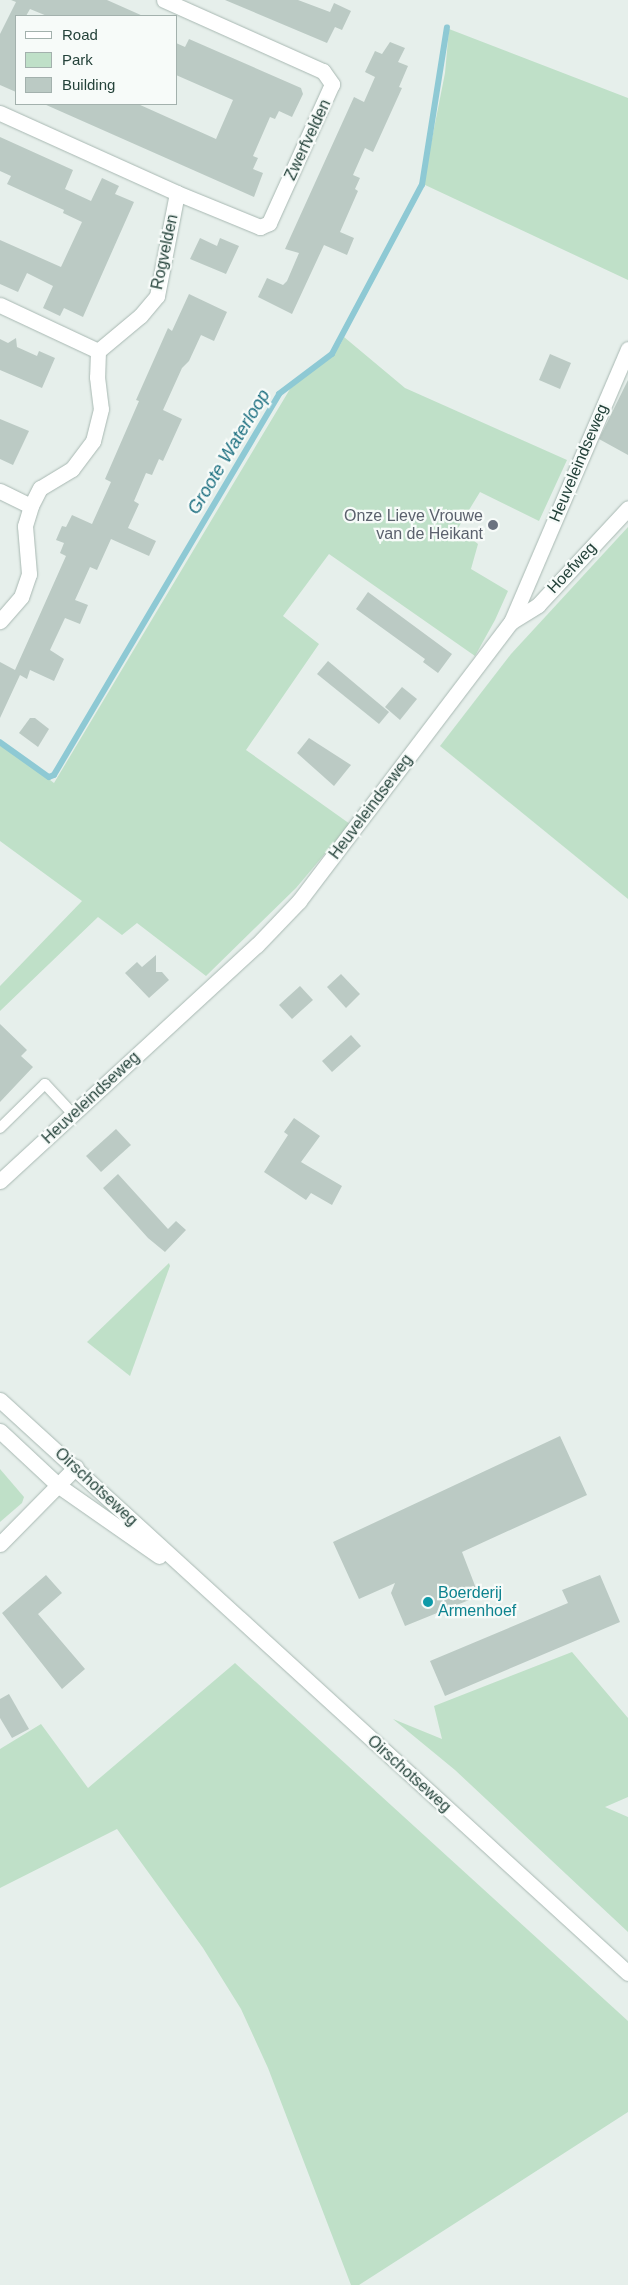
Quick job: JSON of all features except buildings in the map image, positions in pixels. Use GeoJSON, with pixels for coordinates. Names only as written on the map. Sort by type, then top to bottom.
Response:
{"type":"FeatureCollection","features":[{"type":"Feature","properties":{"kind":"street","name":"Zwerfvelden"},"geometry":{"type":"LineString","coordinates":[[164,0],[323,72],[332,84],[269,223],[260,227],[177,193]]}},
{"type":"Feature","properties":{"kind":"street","name":"Rogvelden"},"geometry":{"type":"LineString","coordinates":[[0,113],[177,193],[157,296],[140,316],[98,351]]}},
{"type":"Feature","properties":{"kind":"street"},"geometry":{"type":"LineString","coordinates":[[0,305],[98,351],[96,377],[101,409],[93,441],[72,469],[40,488],[31,506],[25,526],[30,574],[21,597],[0,621]]}},
{"type":"Feature","properties":{"kind":"street","name":"Heuveleindseweg"},"geometry":{"type":"LineString","coordinates":[[0,1182],[257,945],[299,900],[511,622],[628,349]]}},
{"type":"Feature","properties":{"kind":"street"},"geometry":{"type":"LineString","coordinates":[[0,491],[31,506]]}},
{"type":"Feature","properties":{"kind":"street","name":"Hoefweg"},"geometry":{"type":"LineString","coordinates":[[511,622],[538,605],[628,508]]}},
{"type":"Feature","properties":{"kind":"street","name":"Oirschotseweg"},"geometry":{"type":"LineString","coordinates":[[0,1400],[76,1467],[190,1576],[628,1972]]}},
{"type":"Feature","properties":{"kind":"street","name":"Oirschotseweg"},"geometry":{"type":"LineString","coordinates":[[0,1431],[58,1486],[190,1576]]}},
{"type":"Feature","properties":{"kind":"street"},"geometry":{"type":"LineString","coordinates":[[0,1544],[76,1467]]}},
{"type":"Feature","properties":{"kind":"lane"},"geometry":{"type":"LineString","coordinates":[[0,1128],[45,1084],[73,1114]]}},
{"type":"Feature","properties":{"kind":"green space"},"geometry":{"type":"Polygon","coordinates":[[[449,29],[628,98],[628,280],[423,184],[445,73],[449,29]]]}},
{"type":"Feature","properties":{"kind":"green space"},"geometry":{"type":"Polygon","coordinates":[[[344,337],[405,388],[567,460],[539,521],[480,492],[458,528],[478,544],[471,569],[508,591],[495,620],[475,656],[329,554],[283,616],[319,644],[246,750],[350,824],[296,888],[206,976],[137,923],[122,935],[98,917],[0,1011],[0,986],[82,901],[0,841],[0,742],[54,783],[290,389],[340,345],[344,337]]]}},
{"type":"Feature","properties":{"kind":"green space"},"geometry":{"type":"Polygon","coordinates":[[[628,527],[628,899],[440,746],[511,654],[628,527]]]}},
{"type":"Feature","properties":{"kind":"green space"},"geometry":{"type":"Polygon","coordinates":[[[169,1263],[170,1266],[130,1376],[87,1342],[169,1263]]]}},
{"type":"Feature","properties":{"kind":"green space"},"geometry":{"type":"Polygon","coordinates":[[[0,1469],[24,1497],[22,1503],[0,1522],[0,1469]]]}},
{"type":"Feature","properties":{"kind":"green space"},"geometry":{"type":"Polygon","coordinates":[[[572,1652],[628,1718],[628,1797],[605,1807],[628,1817],[628,1932],[455,1770],[393,1719],[442,1739],[434,1706],[572,1652]]]}},
{"type":"Feature","properties":{"kind":"green space"},"geometry":{"type":"Polygon","coordinates":[[[235,1663],[628,2021],[628,2112],[359,2285],[351,2285],[268,2068],[241,2009],[203,1948],[117,1829],[0,1888],[0,1749],[41,1724],[88,1788],[235,1663]]]}},
{"type":"Feature","properties":{"kind":"waterway","name":"Groote Waterloop"},"geometry":{"type":"LineString","coordinates":[[0,742],[49,777],[54,775],[279,394],[332,354],[422,185],[447,28]]}},
{"type":"Feature","properties":{"kind":"place","name":"Onze Lieve Vrouwe van de Heikant"},"geometry":{"type":"Point","coordinates":[493,525]}},
{"type":"Feature","properties":{"kind":"place","name":"Boerderij Armenhoef"},"geometry":{"type":"Point","coordinates":[428,1602]}}]}
